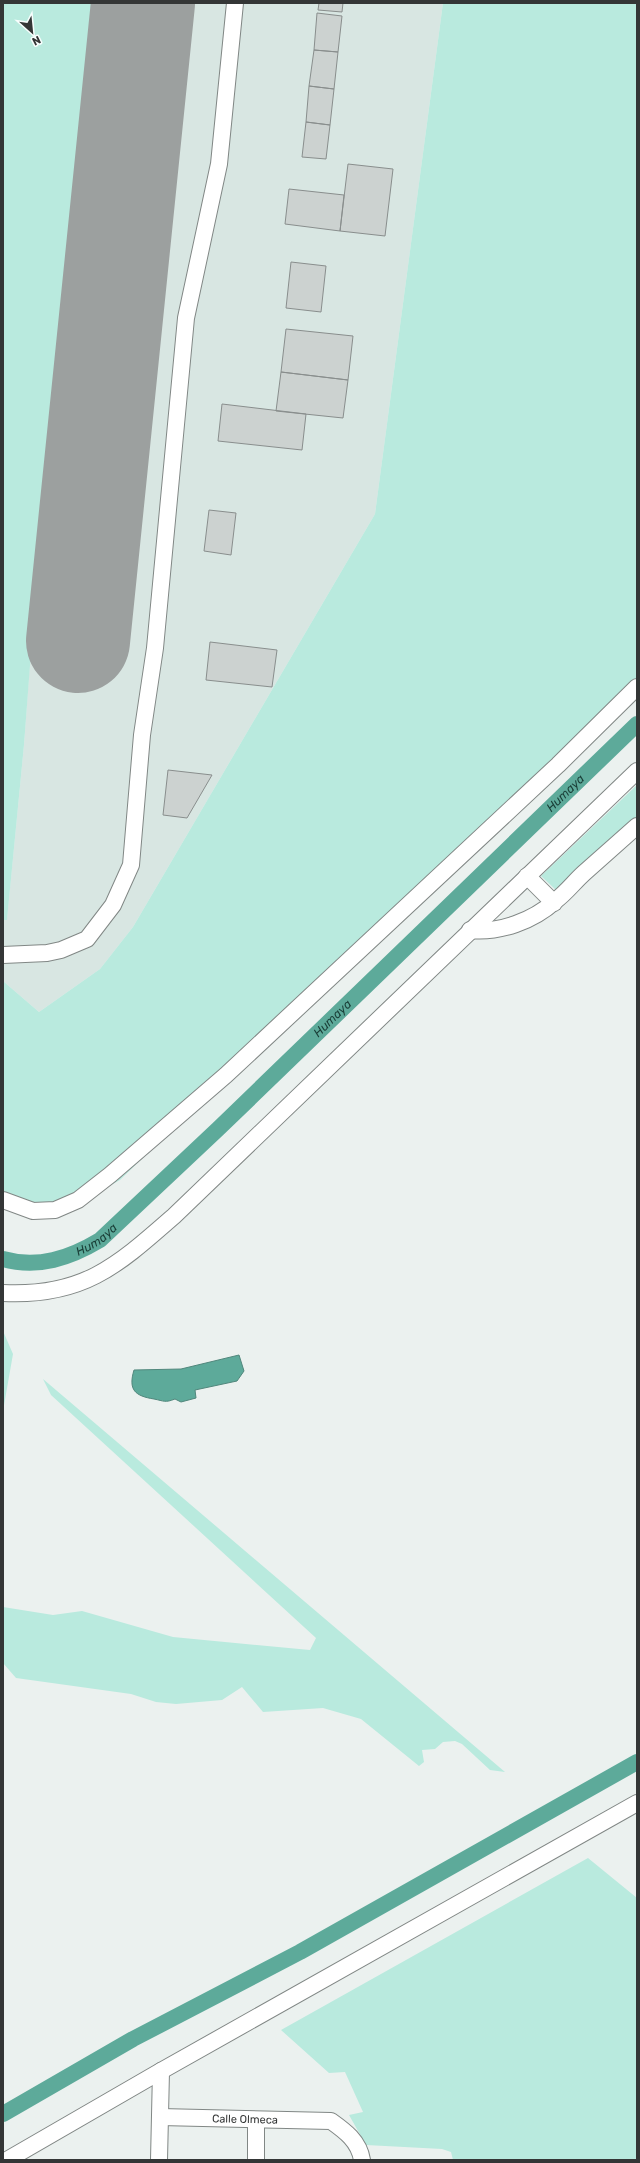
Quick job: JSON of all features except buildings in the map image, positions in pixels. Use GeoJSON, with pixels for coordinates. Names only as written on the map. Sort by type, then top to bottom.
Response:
{"type":"FeatureCollection","features":[{"type":"Feature","properties":{"kind":"street"},"geometry":{"type":"LineString","coordinates":[[3,955],[54,952],[74,945],[87,938],[113,905],[131,865],[142,735],[155,648],[186,318],[219,164],[235,3]]}},
{"type":"Feature","properties":{"kind":"street"},"geometry":{"type":"LineString","coordinates":[[3,1200],[33,1211],[55,1210],[78,1200],[110,1175],[226,1075],[558,765],[637,687]]}},
{"type":"Feature","properties":{"kind":"street"},"geometry":{"type":"LineString","coordinates":[[3,1293],[28,1294],[61,1290],[94,1278],[135,1250],[174,1216],[637,771]]}},
{"type":"Feature","properties":{"kind":"street"},"geometry":{"type":"LineString","coordinates":[[470,930],[482,932],[516,924],[536,915],[554,903],[637,826]]}},
{"type":"Feature","properties":{"kind":"street"},"geometry":{"type":"LineString","coordinates":[[527,876],[554,903]]}},
{"type":"Feature","properties":{"kind":"street"},"geometry":{"type":"LineString","coordinates":[[7,2160],[161,2071],[637,1803]]}},
{"type":"Feature","properties":{"kind":"street"},"geometry":{"type":"LineString","coordinates":[[159,2160],[161,2071]]}},
{"type":"Feature","properties":{"kind":"street","name":"Calle Olmeca"},"geometry":{"type":"LineString","coordinates":[[160,2117],[330,2121],[347,2132],[356,2144],[362,2160]]}},
{"type":"Feature","properties":{"kind":"street"},"geometry":{"type":"LineString","coordinates":[[256,2120],[256,2160]]}},
{"type":"Feature","properties":{"kind":"shaded area"},"geometry":{"type":"Polygon","coordinates":[[[3,3],[124,3],[61,640],[32,639],[24,745],[7,920],[3,920],[3,3]]]}},
{"type":"Feature","properties":{"kind":"shaded area"},"geometry":{"type":"Polygon","coordinates":[[[75,3],[443,3],[375,514],[133,927],[100,969],[39,1012],[3,981],[3,920],[7,919],[24,745],[75,36],[75,3]]]}},
{"type":"Feature","properties":{"kind":"shaded area"},"geometry":{"type":"Polygon","coordinates":[[[443,3],[637,3],[637,685],[424,885],[120,1180],[66,1210],[3,1204],[3,981],[39,1012],[100,969],[133,927],[375,514],[443,3]]]}},
{"type":"Feature","properties":{"kind":"shaded area"},"geometry":{"type":"Polygon","coordinates":[[[637,785],[637,832],[557,891],[541,876],[637,785]]]}},
{"type":"Feature","properties":{"kind":"shaded area"},"geometry":{"type":"Polygon","coordinates":[[[3,1331],[13,1354],[3,1411],[3,1331]]]}},
{"type":"Feature","properties":{"kind":"shaded area"},"geometry":{"type":"Polygon","coordinates":[[[239,1355],[244,1371],[237,1381],[195,1390],[196,1398],[181,1402],[175,1399],[162,1401],[142,1396],[135,1391],[133,1387],[132,1377],[134,1370],[181,1369],[239,1355]]]}},
{"type":"Feature","properties":{"kind":"shaded area"},"geometry":{"type":"Polygon","coordinates":[[[43,1379],[505,1772],[490,1770],[462,1744],[455,1741],[443,1742],[435,1749],[422,1750],[424,1762],[419,1766],[361,1719],[323,1708],[263,1712],[242,1687],[222,1700],[176,1704],[156,1702],[131,1694],[16,1678],[3,1663],[3,1607],[53,1615],[82,1611],[173,1637],[310,1650],[316,1638],[51,1395],[43,1379]]]}},
{"type":"Feature","properties":{"kind":"shaded area"},"geometry":{"type":"Polygon","coordinates":[[[588,1858],[637,1898],[637,2160],[453,2160],[451,2152],[442,2149],[366,2145],[349,2115],[363,2112],[345,2072],[329,2073],[281,2030],[588,1858]]]}},
{"type":"Feature","properties":{"kind":"waterway","name":"Humaya"},"geometry":{"type":"LineString","coordinates":[[3,1259],[29,1263],[53,1260],[77,1252],[100,1240],[218,1129],[637,724]]}},
{"type":"Feature","properties":{"kind":"waterway"},"geometry":{"type":"LineString","coordinates":[[3,2114],[133,2039],[300,1952],[637,1762]]}},
{"type":"Feature","properties":{"kind":"runway"},"geometry":{"type":"LineString","coordinates":[[78,641],[143,3]]}}]}
